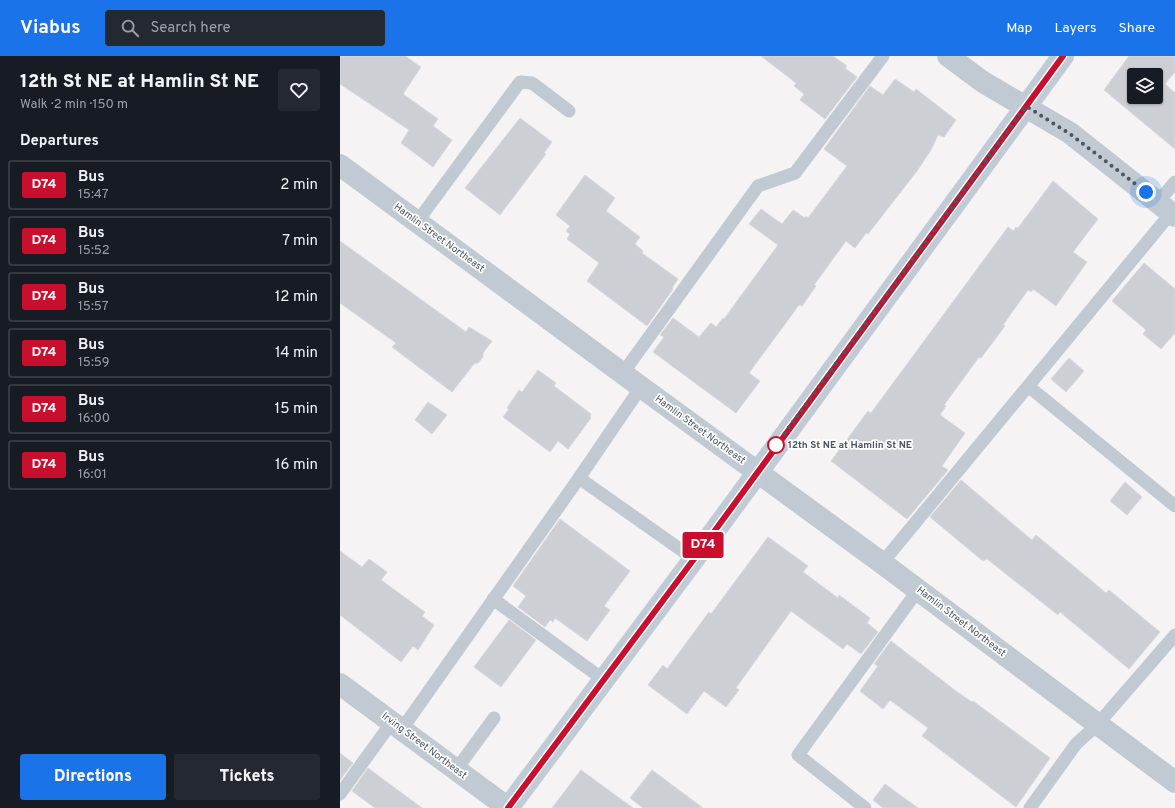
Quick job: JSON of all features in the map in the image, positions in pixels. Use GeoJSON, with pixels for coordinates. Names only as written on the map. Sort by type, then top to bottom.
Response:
{"type":"FeatureCollection","features":[{"type":"Feature","properties":{"kind":"street"},"geometry":{"type":"LineString","coordinates":[[948,56],[983,82],[1026,106],[1070,134],[1168,210]]}},
{"type":"Feature","properties":{"kind":"street"},"geometry":{"type":"LineString","coordinates":[[508,808],[694,559],[756,472],[1063,56]]}},
{"type":"Feature","properties":{"kind":"street","name":"Hamlin Street Northeast"},"geometry":{"type":"LineString","coordinates":[[340,165],[623,373],[641,388],[882,562],[1097,725],[1175,782]]}},
{"type":"Feature","properties":{"kind":"street","name":"Irving Street Northeast"},"geometry":{"type":"LineString","coordinates":[[340,684],[508,808]]}},
{"type":"Feature","properties":{"kind":"lane"},"geometry":{"type":"LineString","coordinates":[[623,373],[758,186],[794,173],[883,56]]}},
{"type":"Feature","properties":{"kind":"lane"},"geometry":{"type":"LineString","coordinates":[[417,222],[520,82],[532,83],[569,111]]}},
{"type":"Feature","properties":{"kind":"lane"},"geometry":{"type":"LineString","coordinates":[[882,562],[1028,386],[1168,210],[1175,182]]}},
{"type":"Feature","properties":{"kind":"lane"},"geometry":{"type":"LineString","coordinates":[[1028,386],[1175,506]]}},
{"type":"Feature","properties":{"kind":"lane"},"geometry":{"type":"LineString","coordinates":[[340,794],[397,725],[493,599],[641,388]]}},
{"type":"Feature","properties":{"kind":"lane"},"geometry":{"type":"LineString","coordinates":[[579,478],[694,559]]}},
{"type":"Feature","properties":{"kind":"lane"},"geometry":{"type":"LineString","coordinates":[[865,808],[798,755],[918,590]]}},
{"type":"Feature","properties":{"kind":"lane"},"geometry":{"type":"LineString","coordinates":[[493,599],[604,680]]}},
{"type":"Feature","properties":{"kind":"lane"},"geometry":{"type":"LineString","coordinates":[[1030,808],[1076,744],[1097,725],[1175,634]]}},
{"type":"Feature","properties":{"kind":"lane"},"geometry":{"type":"LineString","coordinates":[[456,770],[494,718]]}},
{"type":"Feature","properties":{"kind":"building"},"geometry":{"type":"Polygon","coordinates":[[[340,56],[405,56],[421,67],[403,94],[438,119],[433,126],[452,140],[433,167],[401,143],[409,130],[340,84],[340,56]]]}},
{"type":"Feature","properties":{"kind":"building"},"geometry":{"type":"Polygon","coordinates":[[[761,56],[833,56],[847,66],[845,68],[857,77],[825,119],[800,100],[804,94],[794,86],[796,83],[761,56]]]}},
{"type":"Feature","properties":{"kind":"building"},"geometry":{"type":"Polygon","coordinates":[[[1129,56],[1175,56],[1175,72],[1165,84],[1175,93],[1175,149],[1104,90],[1129,56]]]}},
{"type":"Feature","properties":{"kind":"building"},"geometry":{"type":"Polygon","coordinates":[[[895,79],[914,92],[916,89],[956,120],[944,137],[938,135],[931,150],[917,171],[868,234],[866,233],[855,248],[846,241],[814,285],[816,286],[802,306],[799,305],[749,373],[760,381],[736,413],[653,352],[664,337],[660,335],[673,318],[699,337],[711,323],[716,327],[723,318],[724,319],[778,245],[749,224],[761,209],[782,224],[793,210],[805,218],[806,216],[808,218],[847,166],[824,149],[870,86],[883,95],[895,79]]]}},
{"type":"Feature","properties":{"kind":"building"},"geometry":{"type":"Polygon","coordinates":[[[520,118],[552,142],[544,153],[546,154],[500,215],[465,188],[520,118]]]}},
{"type":"Feature","properties":{"kind":"building"},"geometry":{"type":"Polygon","coordinates":[[[585,175],[615,198],[606,211],[640,237],[635,244],[643,251],[642,253],[678,279],[672,288],[673,289],[647,326],[587,281],[599,263],[567,239],[570,234],[566,231],[570,226],[556,215],[585,175]]]}},
{"type":"Feature","properties":{"kind":"building"},"geometry":{"type":"Polygon","coordinates":[[[1053,181],[1098,219],[1073,252],[1087,262],[1056,306],[1033,289],[1031,292],[1028,290],[1003,325],[1005,326],[981,358],[979,357],[944,405],[946,406],[940,415],[965,433],[942,466],[948,470],[907,519],[831,461],[868,411],[871,413],[1008,227],[1013,231],[1016,227],[1018,228],[1053,181]]]}},
{"type":"Feature","properties":{"kind":"building"},"geometry":{"type":"Polygon","coordinates":[[[340,241],[466,332],[469,327],[492,341],[483,353],[483,357],[478,363],[474,364],[452,392],[392,347],[396,343],[340,303],[340,241]]]}},
{"type":"Feature","properties":{"kind":"building"},"geometry":{"type":"Polygon","coordinates":[[[1144,263],[1175,289],[1175,333],[1161,349],[1143,334],[1146,330],[1112,301],[1144,263]]]}},
{"type":"Feature","properties":{"kind":"building"},"geometry":{"type":"Polygon","coordinates":[[[1069,358],[1084,371],[1066,392],[1051,379],[1069,358]]]}},
{"type":"Feature","properties":{"kind":"building"},"geometry":{"type":"Polygon","coordinates":[[[538,370],[556,383],[554,386],[591,414],[591,418],[568,449],[558,441],[550,452],[503,417],[519,390],[522,392],[538,370]]]}},
{"type":"Feature","properties":{"kind":"building"},"geometry":{"type":"Polygon","coordinates":[[[428,402],[447,415],[432,434],[415,420],[428,402]]]}},
{"type":"Feature","properties":{"kind":"building"},"geometry":{"type":"Polygon","coordinates":[[[961,480],[1032,540],[1036,535],[1106,593],[1109,590],[1160,632],[1129,669],[1060,612],[1058,615],[987,559],[983,561],[930,517],[961,480]]]}},
{"type":"Feature","properties":{"kind":"building"},"geometry":{"type":"Polygon","coordinates":[[[1125,482],[1142,497],[1127,515],[1110,501],[1125,482]]]}},
{"type":"Feature","properties":{"kind":"building"},"geometry":{"type":"Polygon","coordinates":[[[560,519],[630,571],[604,606],[610,610],[587,641],[555,618],[553,622],[550,620],[545,627],[518,607],[526,596],[513,586],[560,519]]]}},
{"type":"Feature","properties":{"kind":"building"},"geometry":{"type":"Polygon","coordinates":[[[768,537],[808,566],[803,572],[838,598],[839,595],[870,618],[867,623],[878,632],[861,654],[847,644],[843,649],[791,611],[736,688],[739,690],[726,707],[704,691],[687,714],[648,685],[663,665],[667,669],[709,612],[711,614],[768,537]]]}},
{"type":"Feature","properties":{"kind":"building"},"geometry":{"type":"Polygon","coordinates":[[[340,551],[362,567],[369,559],[387,572],[381,580],[425,612],[422,616],[434,625],[418,650],[413,646],[401,662],[340,615],[340,551]]]}},
{"type":"Feature","properties":{"kind":"building"},"geometry":{"type":"Polygon","coordinates":[[[509,620],[536,640],[501,687],[474,667],[509,620]]]}},
{"type":"Feature","properties":{"kind":"building"},"geometry":{"type":"Polygon","coordinates":[[[891,641],[956,691],[972,702],[973,701],[1050,758],[1016,807],[922,736],[928,728],[890,700],[883,709],[860,691],[878,666],[874,664],[891,641]]]}},
{"type":"Feature","properties":{"kind":"building"},"geometry":{"type":"Polygon","coordinates":[[[340,753],[353,763],[340,780],[340,753]]]}},
{"type":"Feature","properties":{"kind":"building"},"geometry":{"type":"Polygon","coordinates":[[[368,768],[422,808],[375,808],[352,791],[368,768]]]}},
{"type":"Feature","properties":{"kind":"building"},"geometry":{"type":"Polygon","coordinates":[[[581,770],[633,808],[552,808],[581,770]]]}},
{"type":"Feature","properties":{"kind":"building"},"geometry":{"type":"Polygon","coordinates":[[[652,770],[703,808],[643,808],[630,798],[652,770]]]}},
{"type":"Feature","properties":{"kind":"building"},"geometry":{"type":"Polygon","coordinates":[[[885,784],[918,808],[883,808],[873,800],[885,784]]]}},
{"type":"Feature","properties":{"kind":"bus line","name":"D74"},"geometry":{"type":"LineString","coordinates":[[508,808],[694,559],[756,472],[1063,56]]}},
{"type":"Feature","properties":{"kind":"place","name":"12th St NE at Hamlin St NE"},"geometry":{"type":"Point","coordinates":[776,445]}},
{"type":"Feature","properties":{"kind":"route"},"geometry":{"type":"LineString","coordinates":[[776,445],[1026,106],[1070,134],[1146,192]]}}]}
